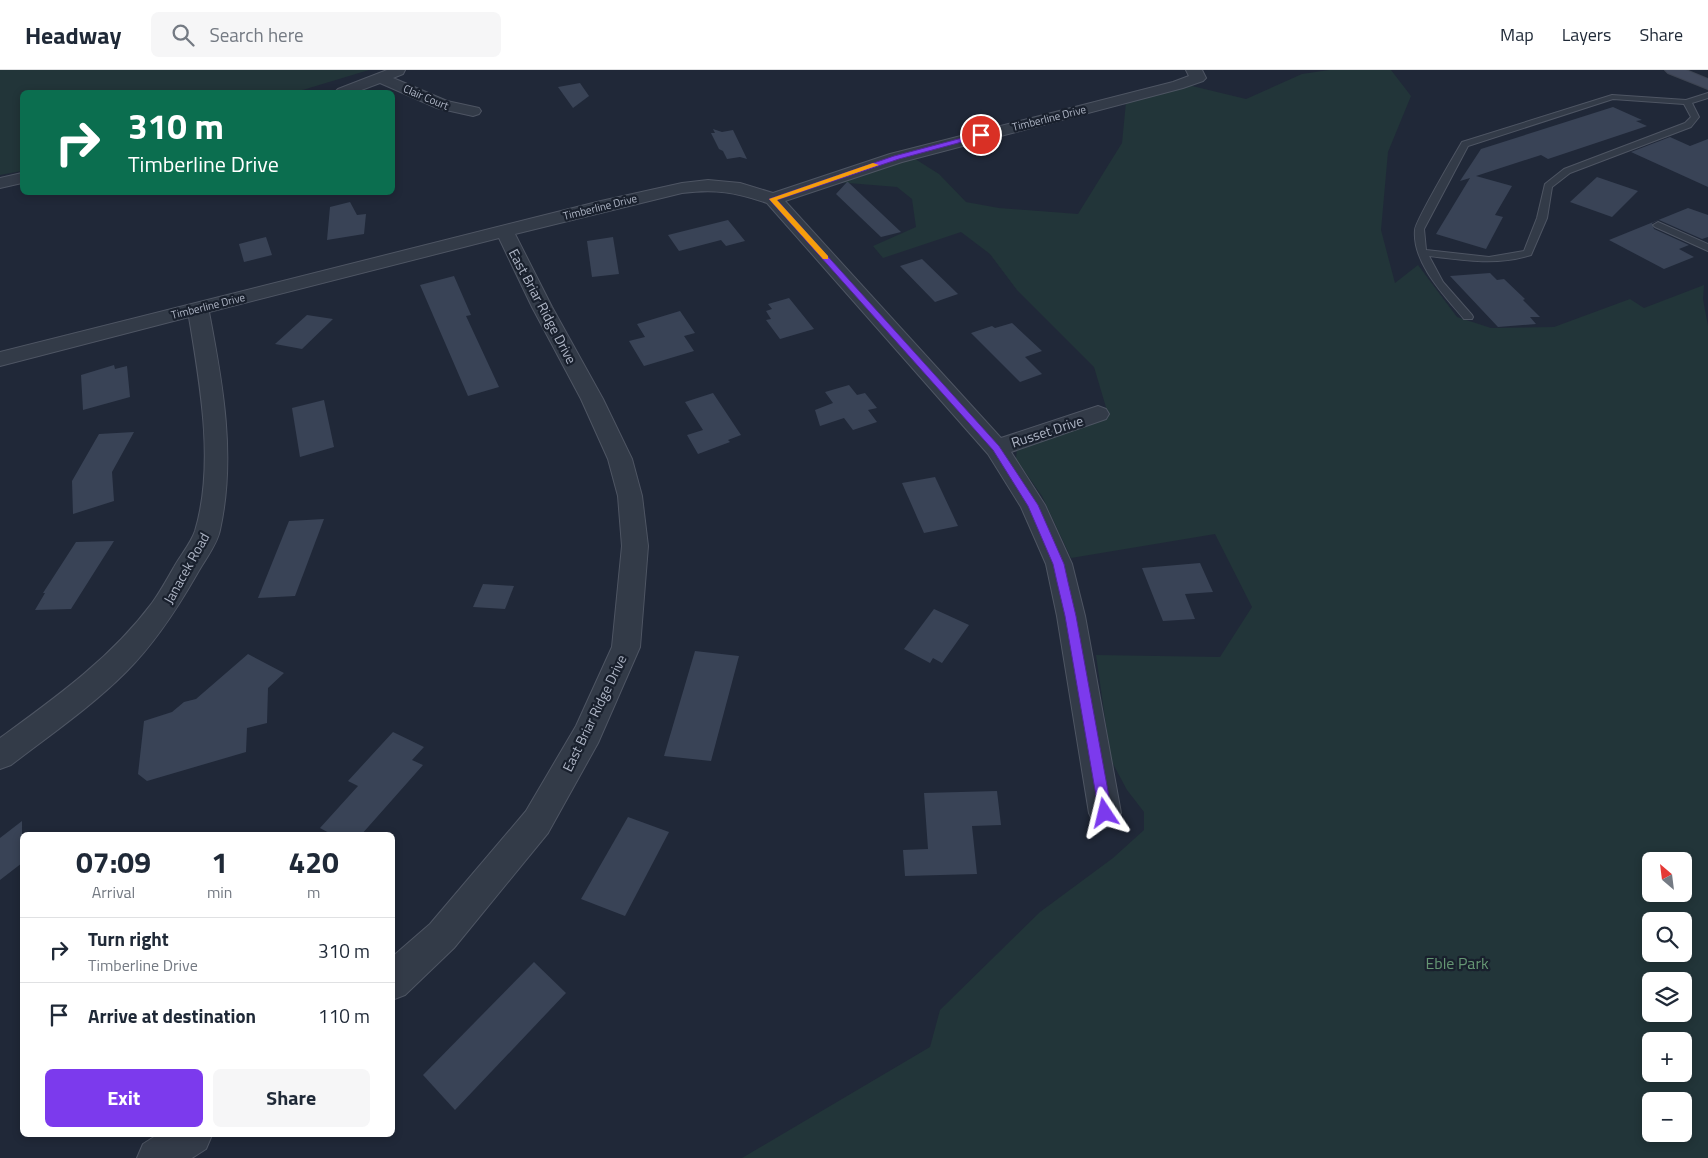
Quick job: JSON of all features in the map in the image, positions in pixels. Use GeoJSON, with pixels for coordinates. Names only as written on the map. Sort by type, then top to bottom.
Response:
{"type":"FeatureCollection","features":[{"type":"Feature","properties":{"kind":"street"},"geometry":{"type":"LineString","coordinates":[[348,90],[401,70]]}},
{"type":"Feature","properties":{"kind":"street"},"geometry":{"type":"LineString","coordinates":[[1673,70],[1708,84]]}},
{"type":"Feature","properties":{"kind":"street","name":"Timberline Drive"},"geometry":{"type":"LineString","coordinates":[[0,359],[607,205],[708,185],[740,188],[772,199],[896,158],[1178,85],[1196,74]]}},
{"type":"Feature","properties":{"kind":"street","name":"Clair Court"},"geometry":{"type":"LineString","coordinates":[[380,78],[442,105],[473,111]]}},
{"type":"Feature","properties":{"kind":"street"},"geometry":{"type":"LineString","coordinates":[[0,183],[20,178]]}},
{"type":"Feature","properties":{"kind":"street","name":"Russet Drive"},"geometry":{"type":"LineString","coordinates":[[772,199],[996,448],[1033,505],[1059,564],[1071,616],[1105,813]]}},
{"type":"Feature","properties":{"kind":"street","name":"East Briar Ridge Drive"},"geometry":{"type":"LineString","coordinates":[[395,979],[442,936],[537,822],[587,734],[626,647],[635,546],[630,496],[620,459],[592,399],[542,307],[505,232]]}},
{"type":"Feature","properties":{"kind":"street","name":"Janacek Road"},"geometry":{"type":"LineString","coordinates":[[0,756],[73,701],[118,663],[162,610],[207,534],[216,479],[215,423],[209,371],[198,309]]}},
{"type":"Feature","properties":{"kind":"street","name":"Russet Drive"},"geometry":{"type":"LineString","coordinates":[[996,448],[1098,414]]}},
{"type":"Feature","properties":{"kind":"street"},"geometry":{"type":"LineString","coordinates":[[157,1158],[189,1137]]}},
{"type":"Feature","properties":{"kind":"lane"},"geometry":{"type":"LineString","coordinates":[[1468,317],[1439,283],[1422,252],[1419,229],[1464,144],[1612,96],[1687,102],[1708,95]]}},
{"type":"Feature","properties":{"kind":"lane"},"geometry":{"type":"LineString","coordinates":[[1422,252],[1486,260],[1512,259],[1528,253],[1542,218],[1548,186],[1567,171],[1688,125],[1695,117],[1687,102]]}},
{"type":"Feature","properties":{"kind":"lane"},"geometry":{"type":"LineString","coordinates":[[1658,225],[1708,248]]}},
{"type":"Feature","properties":{"kind":"green space"},"geometry":{"type":"Polygon","coordinates":[[[0,70],[369,70],[303,90],[20,90],[20,171],[0,175],[0,70]]]}},
{"type":"Feature","properties":{"kind":"green space","name":"Eble Park"},"geometry":{"type":"Polygon","coordinates":[[[1329,70],[1391,70],[1411,96],[1388,152],[1381,230],[1395,283],[1418,265],[1457,317],[1491,328],[1554,327],[1630,299],[1644,308],[1704,285],[1703,299],[1708,326],[1708,1158],[742,1158],[930,1047],[940,1010],[1040,912],[1113,858],[1144,830],[1144,812],[1127,790],[1111,760],[1096,655],[1220,657],[1252,607],[1215,534],[1071,558],[1042,496],[1016,459],[1017,449],[1108,414],[1094,367],[1017,290],[990,254],[961,232],[883,258],[873,246],[916,227],[912,199],[897,187],[836,182],[912,157],[939,174],[966,202],[999,208],[1078,214],[1122,143],[1126,102],[1188,85],[1246,99],[1302,74],[1329,70]]]}},
{"type":"Feature","properties":{"kind":"building"},"geometry":{"type":"Polygon","coordinates":[[[580,83],[589,96],[573,108],[558,87],[580,83]]]}},
{"type":"Feature","properties":{"kind":"building"},"geometry":{"type":"Polygon","coordinates":[[[1613,107],[1642,120],[1636,121],[1647,126],[1548,159],[1541,155],[1476,176],[1512,186],[1495,215],[1503,217],[1486,249],[1436,234],[1470,178],[1460,181],[1481,149],[1613,107]]]}},
{"type":"Feature","properties":{"kind":"building"},"geometry":{"type":"Polygon","coordinates":[[[713,129],[722,132],[733,130],[747,159],[740,157],[727,159],[723,151],[719,149],[711,133],[715,133],[713,129]]]}},
{"type":"Feature","properties":{"kind":"building"},"geometry":{"type":"Polygon","coordinates":[[[1670,137],[1690,146],[1708,139],[1708,187],[1631,152],[1670,137]]]}},
{"type":"Feature","properties":{"kind":"building"},"geometry":{"type":"Polygon","coordinates":[[[1597,177],[1638,191],[1612,217],[1570,202],[1597,177]]]}},
{"type":"Feature","properties":{"kind":"building"},"geometry":{"type":"Polygon","coordinates":[[[847,182],[901,232],[881,237],[836,194],[847,182]]]}},
{"type":"Feature","properties":{"kind":"building"},"geometry":{"type":"Polygon","coordinates":[[[350,202],[357,215],[366,214],[364,234],[327,240],[330,207],[350,202]]]}},
{"type":"Feature","properties":{"kind":"building"},"geometry":{"type":"Polygon","coordinates":[[[1688,208],[1708,215],[1708,237],[1702,239],[1659,220],[1652,223],[1654,229],[1689,245],[1679,249],[1694,257],[1664,269],[1609,240],[1688,208]]]}},
{"type":"Feature","properties":{"kind":"building"},"geometry":{"type":"Polygon","coordinates":[[[728,220],[745,241],[726,246],[721,240],[679,251],[668,235],[728,220]]]}},
{"type":"Feature","properties":{"kind":"building"},"geometry":{"type":"Polygon","coordinates":[[[266,237],[272,255],[244,262],[239,244],[266,237]]]}},
{"type":"Feature","properties":{"kind":"building"},"geometry":{"type":"Polygon","coordinates":[[[613,237],[619,274],[592,277],[587,241],[613,237]]]}},
{"type":"Feature","properties":{"kind":"building"},"geometry":{"type":"Polygon","coordinates":[[[922,259],[958,294],[935,302],[900,266],[922,259]]]}},
{"type":"Feature","properties":{"kind":"building"},"geometry":{"type":"Polygon","coordinates":[[[1490,273],[1497,280],[1504,279],[1525,299],[1523,300],[1540,317],[1530,317],[1536,324],[1498,327],[1450,276],[1490,273]]]}},
{"type":"Feature","properties":{"kind":"building"},"geometry":{"type":"Polygon","coordinates":[[[454,276],[471,315],[466,316],[499,387],[468,396],[420,285],[454,276]]]}},
{"type":"Feature","properties":{"kind":"building"},"geometry":{"type":"Polygon","coordinates":[[[789,298],[814,329],[780,339],[766,320],[771,319],[766,311],[772,309],[768,304],[789,298]]]}},
{"type":"Feature","properties":{"kind":"building"},"geometry":{"type":"Polygon","coordinates":[[[680,311],[695,333],[684,336],[694,351],[644,366],[629,341],[645,337],[637,324],[680,311]]]}},
{"type":"Feature","properties":{"kind":"building"},"geometry":{"type":"Polygon","coordinates":[[[307,315],[333,319],[302,349],[275,344],[307,315]]]}},
{"type":"Feature","properties":{"kind":"building"},"geometry":{"type":"Polygon","coordinates":[[[1012,323],[1042,351],[1025,357],[1042,374],[1020,382],[971,333],[992,326],[995,328],[1012,323]]]}},
{"type":"Feature","properties":{"kind":"building"},"geometry":{"type":"Polygon","coordinates":[[[114,365],[115,369],[127,366],[130,397],[83,410],[81,375],[114,365]]]}},
{"type":"Feature","properties":{"kind":"building"},"geometry":{"type":"Polygon","coordinates":[[[849,385],[857,395],[865,393],[877,408],[868,410],[877,422],[853,430],[844,418],[820,426],[815,410],[833,403],[825,392],[849,385]]]}},
{"type":"Feature","properties":{"kind":"building"},"geometry":{"type":"Polygon","coordinates":[[[713,393],[741,435],[728,440],[730,442],[698,454],[687,435],[703,430],[685,402],[713,393]]]}},
{"type":"Feature","properties":{"kind":"building"},"geometry":{"type":"Polygon","coordinates":[[[324,400],[334,447],[300,457],[292,408],[324,400]]]}},
{"type":"Feature","properties":{"kind":"building"},"geometry":{"type":"Polygon","coordinates":[[[134,432],[112,472],[114,501],[73,514],[72,481],[99,434],[134,432]]]}},
{"type":"Feature","properties":{"kind":"building"},"geometry":{"type":"Polygon","coordinates":[[[935,477],[958,526],[924,533],[902,483],[935,477]]]}},
{"type":"Feature","properties":{"kind":"building"},"geometry":{"type":"Polygon","coordinates":[[[324,519],[295,596],[258,598],[289,521],[324,519]]]}},
{"type":"Feature","properties":{"kind":"building"},"geometry":{"type":"Polygon","coordinates":[[[114,541],[71,609],[35,610],[45,593],[43,593],[76,542],[114,541]]]}},
{"type":"Feature","properties":{"kind":"building"},"geometry":{"type":"Polygon","coordinates":[[[1200,563],[1213,592],[1185,594],[1195,619],[1163,621],[1142,568],[1200,563]]]}},
{"type":"Feature","properties":{"kind":"building"},"geometry":{"type":"Polygon","coordinates":[[[483,584],[514,586],[505,609],[473,607],[483,584]]]}},
{"type":"Feature","properties":{"kind":"building"},"geometry":{"type":"Polygon","coordinates":[[[934,609],[969,625],[942,663],[933,658],[930,663],[904,649],[934,609]]]}},
{"type":"Feature","properties":{"kind":"building"},"geometry":{"type":"Polygon","coordinates":[[[695,651],[739,656],[711,761],[664,756],[695,651]]]}},
{"type":"Feature","properties":{"kind":"building"},"geometry":{"type":"Polygon","coordinates":[[[248,654],[284,673],[268,688],[267,723],[247,728],[246,752],[147,781],[138,774],[144,721],[172,712],[184,702],[196,699],[248,654]]]}},
{"type":"Feature","properties":{"kind":"building"},"geometry":{"type":"Polygon","coordinates":[[[393,732],[424,747],[412,760],[423,765],[364,832],[327,832],[320,828],[358,786],[348,781],[393,732]]]}},
{"type":"Feature","properties":{"kind":"building"},"geometry":{"type":"Polygon","coordinates":[[[997,791],[1001,825],[972,826],[977,874],[905,876],[903,850],[928,849],[924,793],[997,791]]]}},
{"type":"Feature","properties":{"kind":"building"},"geometry":{"type":"Polygon","coordinates":[[[628,817],[669,832],[625,916],[581,899],[628,817]]]}},
{"type":"Feature","properties":{"kind":"building"},"geometry":{"type":"Polygon","coordinates":[[[22,821],[20,865],[0,880],[0,838],[22,821]]]}},
{"type":"Feature","properties":{"kind":"building"},"geometry":{"type":"Polygon","coordinates":[[[534,962],[566,993],[455,1110],[423,1075],[534,962]]]}},
{"type":"Feature","properties":{"kind":"slow traffic"},"geometry":{"type":"LineString","coordinates":[[825,258],[772,199],[876,165]]}},
{"type":"Feature","properties":{"kind":"route"},"geometry":{"type":"LineString","coordinates":[[981,135],[896,158],[772,199],[996,448],[1033,505],[1059,564],[1071,616],[1105,813]]}}]}
